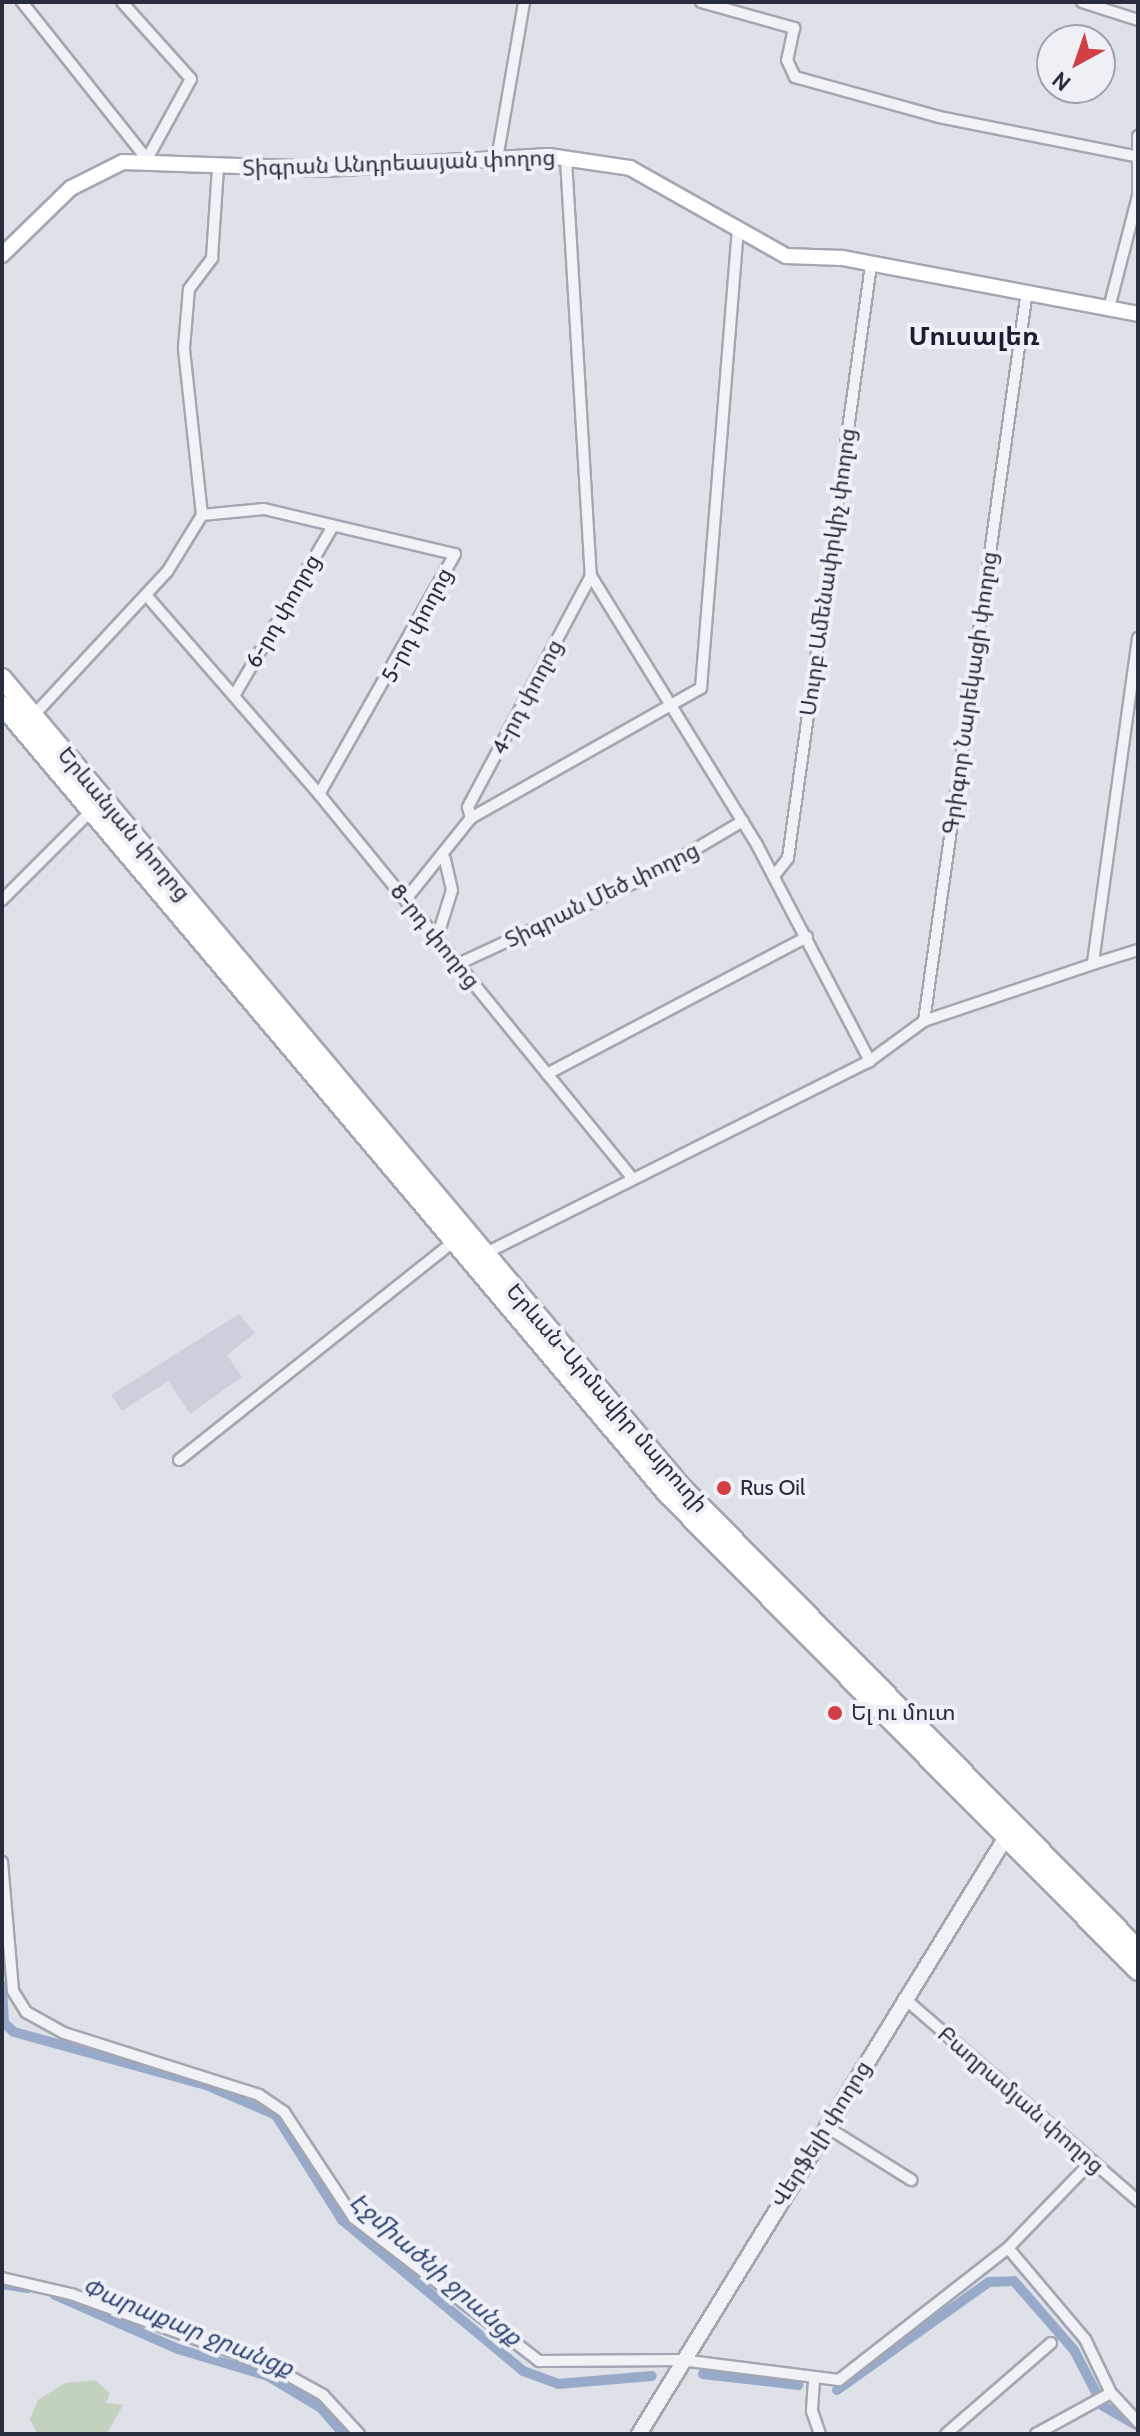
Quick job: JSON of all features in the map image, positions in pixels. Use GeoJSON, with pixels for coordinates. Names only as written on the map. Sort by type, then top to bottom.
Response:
{"type":"FeatureCollection","features":[{"type":"Feature","properties":{"kind":"highway","name":"Երևանյան փողոց"},"geometry":{"type":"LineString","coordinates":[[2,678],[238,973]]}},
{"type":"Feature","properties":{"kind":"highway","name":"Երևանյան փողոց"},"geometry":{"type":"LineString","coordinates":[[6,717],[238,973]]}},
{"type":"Feature","properties":{"kind":"highway","name":"Երևան-Արմավիր մայրուղի"},"geometry":{"type":"LineString","coordinates":[[238,973],[454,1241],[668,1495],[960,1780]]}},
{"type":"Feature","properties":{"kind":"highway","name":"Երևան-Արմավիր մայրուղի"},"geometry":{"type":"LineString","coordinates":[[238,973],[484,1254],[680,1485],[987,1808]]}},
{"type":"Feature","properties":{"kind":"highway"},"geometry":{"type":"LineString","coordinates":[[987,1808],[1006,1837],[1138,1971]]}},
{"type":"Feature","properties":{"kind":"highway"},"geometry":{"type":"LineString","coordinates":[[987,1808],[1138,1949]]}},
{"type":"Feature","properties":{"kind":"main road","name":"Տիգրան Անդրեասյան փողոց"},"geometry":{"type":"LineString","coordinates":[[2,255],[97,170],[147,159],[218,168],[566,159],[630,168],[786,256],[871,265],[1026,298],[1138,314]]}},
{"type":"Feature","properties":{"kind":"street"},"geometry":{"type":"LineString","coordinates":[[22,2],[147,159],[191,79],[122,2]]}},
{"type":"Feature","properties":{"kind":"street"},"geometry":{"type":"LineString","coordinates":[[497,159],[524,2]]}},
{"type":"Feature","properties":{"kind":"street"},"geometry":{"type":"LineString","coordinates":[[701,2],[794,28],[787,60],[795,77],[939,117],[1135,156]]}},
{"type":"Feature","properties":{"kind":"street"},"geometry":{"type":"LineString","coordinates":[[1082,2],[1138,20]]}},
{"type":"Feature","properties":{"kind":"street"},"geometry":{"type":"LineString","coordinates":[[1109,308],[1138,196],[1135,156],[1138,136]]}},
{"type":"Feature","properties":{"kind":"street"},"geometry":{"type":"LineString","coordinates":[[566,159],[591,576],[743,821],[807,937],[869,1062]]}},
{"type":"Feature","properties":{"kind":"street"},"geometry":{"type":"LineString","coordinates":[[33,716],[146,595],[202,515],[184,348],[189,289],[212,258],[218,168]]}},
{"type":"Feature","properties":{"kind":"street"},"geometry":{"type":"LineString","coordinates":[[437,938],[452,890],[442,867],[471,818],[701,688],[738,230]]}},
{"type":"Feature","properties":{"kind":"street","name":"Սուրբ Ամենափրկիչ փողոց"},"geometry":{"type":"LineString","coordinates":[[774,876],[788,858],[871,265]]}},
{"type":"Feature","properties":{"kind":"street","name":"Գրիգոր Նարեկացի փողոց"},"geometry":{"type":"LineString","coordinates":[[924,1021],[1026,298]]}},
{"type":"Feature","properties":{"kind":"street","name":"5-րդ փողոց"},"geometry":{"type":"LineString","coordinates":[[202,515],[264,509],[455,554],[319,794]]}},
{"type":"Feature","properties":{"kind":"street","name":"6-րդ փողոց"},"geometry":{"type":"LineString","coordinates":[[234,696],[333,526]]}},
{"type":"Feature","properties":{"kind":"street","name":"4-րդ փողոց"},"geometry":{"type":"LineString","coordinates":[[471,818],[468,807],[591,576]]}},
{"type":"Feature","properties":{"kind":"street","name":"8-րդ փողոց"},"geometry":{"type":"LineString","coordinates":[[146,595],[319,794],[633,1179]]}},
{"type":"Feature","properties":{"kind":"street"},"geometry":{"type":"LineString","coordinates":[[1093,964],[1138,638]]}},
{"type":"Feature","properties":{"kind":"street"},"geometry":{"type":"LineString","coordinates":[[2,900],[92,810]]}},
{"type":"Feature","properties":{"kind":"street","name":"Տիգրան Մեծ փողոց"},"geometry":{"type":"LineString","coordinates":[[458,964],[655,873],[743,821]]}},
{"type":"Feature","properties":{"kind":"street"},"geometry":{"type":"LineString","coordinates":[[406,899],[446,857]]}},
{"type":"Feature","properties":{"kind":"street"},"geometry":{"type":"LineString","coordinates":[[547,1074],[807,937]]}},
{"type":"Feature","properties":{"kind":"street"},"geometry":{"type":"LineString","coordinates":[[484,1254],[869,1062],[924,1021],[1138,950]]}},
{"type":"Feature","properties":{"kind":"street"},"geometry":{"type":"LineString","coordinates":[[179,1460],[454,1241]]}},
{"type":"Feature","properties":{"kind":"street","name":"Վերֆելի փողոց"},"geometry":{"type":"LineString","coordinates":[[639,2434],[681,2360],[1006,1837]]}},
{"type":"Feature","properties":{"kind":"street"},"geometry":{"type":"LineString","coordinates":[[2,1862],[13,1991],[26,2012],[64,2033],[259,2095],[284,2112],[354,2218],[539,2361],[681,2360],[814,2381],[839,2380],[1008,2248],[1092,2161]]}},
{"type":"Feature","properties":{"kind":"street","name":"Բաղրամյան փողոց"},"geometry":{"type":"LineString","coordinates":[[904,1998],[1138,2201]]}},
{"type":"Feature","properties":{"kind":"street"},"geometry":{"type":"LineString","coordinates":[[825,2126],[911,2180]]}},
{"type":"Feature","properties":{"kind":"street"},"geometry":{"type":"LineString","coordinates":[[1008,2248],[1085,2339],[1104,2397],[1138,2422]]}},
{"type":"Feature","properties":{"kind":"street"},"geometry":{"type":"LineString","coordinates":[[2,2278],[71,2294],[271,2366],[323,2395],[359,2434]]}},
{"type":"Feature","properties":{"kind":"street"},"geometry":{"type":"LineString","coordinates":[[946,2434],[1051,2343]]}},
{"type":"Feature","properties":{"kind":"street"},"geometry":{"type":"LineString","coordinates":[[814,2381],[812,2411],[820,2434]]}},
{"type":"Feature","properties":{"kind":"street"},"geometry":{"type":"LineString","coordinates":[[1036,2434],[1104,2397]]}},
{"type":"Feature","properties":{"kind":"shaded area"},"geometry":{"type":"Polygon","coordinates":[[[239,1314],[255,1333],[227,1355],[242,1377],[190,1414],[168,1381],[122,1411],[111,1395],[239,1314]]]}},
{"type":"Feature","properties":{"kind":"green space"},"geometry":{"type":"Polygon","coordinates":[[[95,2380],[110,2393],[106,2403],[123,2405],[107,2434],[37,2434],[30,2419],[38,2400],[65,2383],[95,2380]]]}},
{"type":"Feature","properties":{"kind":"waterway","name":"Էջմիածնի ջրանցք"},"geometry":{"type":"LineString","coordinates":[[2,1986],[4,2023],[14,2032],[206,2085],[276,2115],[342,2220],[523,2371],[558,2384],[652,2376]]}},
{"type":"Feature","properties":{"kind":"waterway","name":"Էջմիածնի ջրանցք"},"geometry":{"type":"LineString","coordinates":[[837,2390],[989,2282],[1014,2281],[1074,2350],[1103,2406],[1138,2426]]}},
{"type":"Feature","properties":{"kind":"waterway","name":"Փարաքար ջրանցք"},"geometry":{"type":"LineString","coordinates":[[2,2284],[28,2288]]}},
{"type":"Feature","properties":{"kind":"waterway","name":"Փարաքար ջրանցք"},"geometry":{"type":"LineString","coordinates":[[55,2295],[178,2349],[268,2376],[321,2408],[344,2434]]}},
{"type":"Feature","properties":{"kind":"waterway","name":"Էջմիածնի ջրանցք"},"geometry":{"type":"LineString","coordinates":[[703,2374],[798,2385]]}},
{"type":"Feature","properties":{"kind":"place","name":"Rus Oil"},"geometry":{"type":"Point","coordinates":[724,1488]}},
{"type":"Feature","properties":{"kind":"place","name":"Ել ու մուտ"},"geometry":{"type":"Point","coordinates":[835,1713]}},
{"type":"Feature","properties":{"kind":"district","name":"Մուսալեռ"},"geometry":{"type":"Point","coordinates":[974,337]}}]}
